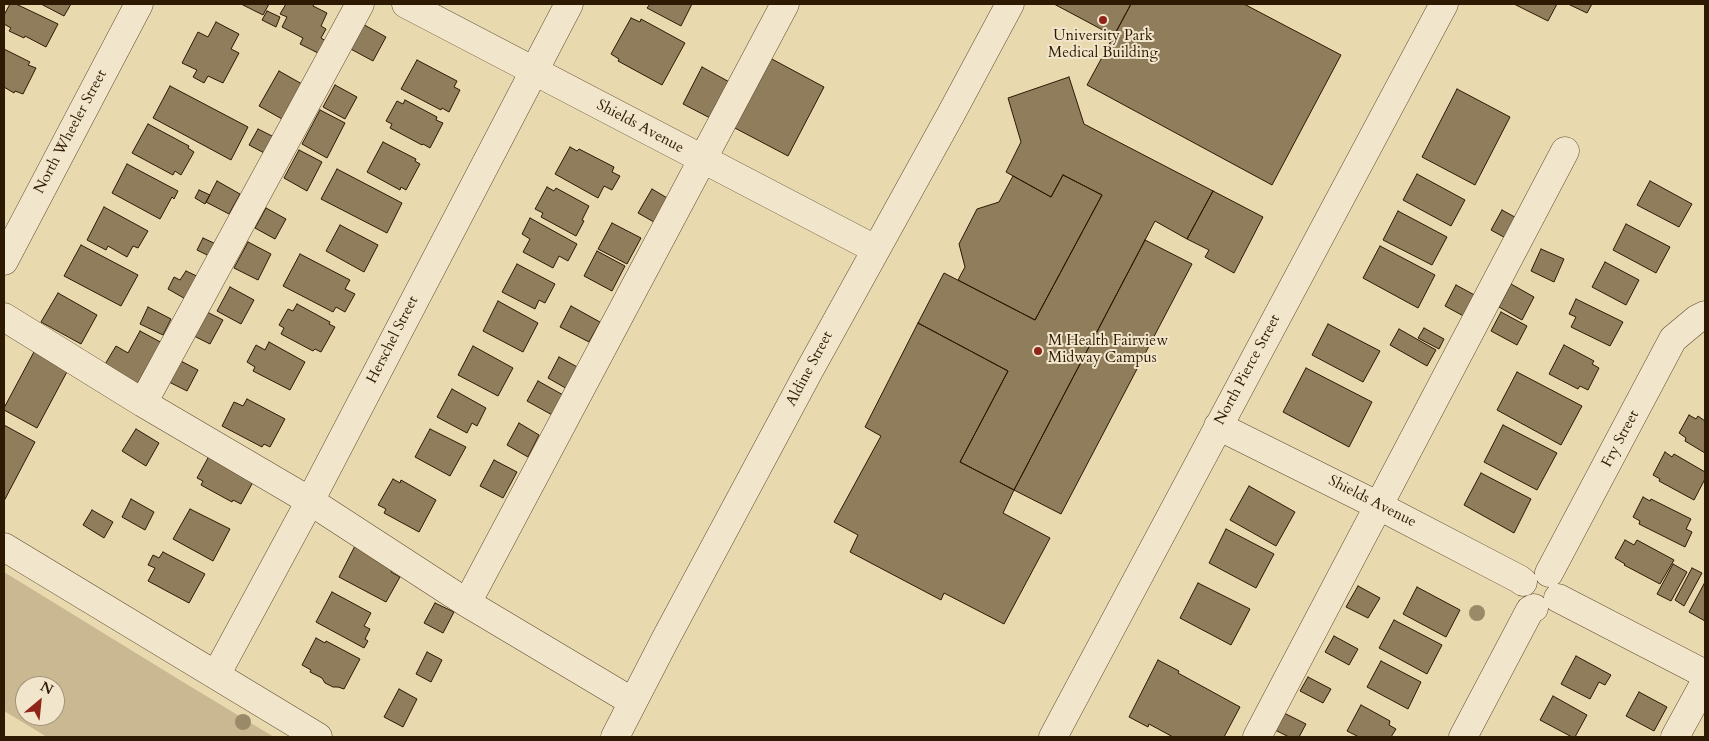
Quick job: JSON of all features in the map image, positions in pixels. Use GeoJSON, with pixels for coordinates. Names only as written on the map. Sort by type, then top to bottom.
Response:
{"type":"FeatureCollection","features":[{"type":"Feature","properties":{"kind":"street","name":"North Wheeler Street"},"geometry":{"type":"LineString","coordinates":[[4,261],[139,4]]}},
{"type":"Feature","properties":{"kind":"street"},"geometry":{"type":"LineString","coordinates":[[143,403],[360,4]]}},
{"type":"Feature","properties":{"kind":"street","name":"Shields Avenue"},"geometry":{"type":"LineString","coordinates":[[406,4],[875,250]]}},
{"type":"Feature","properties":{"kind":"street","name":"Herschel Street"},"geometry":{"type":"LineString","coordinates":[[216,676],[310,501],[569,4]]}},
{"type":"Feature","properties":{"kind":"street"},"geometry":{"type":"LineString","coordinates":[[467,604],[785,4]]}},
{"type":"Feature","properties":{"kind":"street","name":"Aldine Street"},"geometry":{"type":"LineString","coordinates":[[615,737],[875,250],[1010,4]]}},
{"type":"Feature","properties":{"kind":"street","name":"North Pierce Street"},"geometry":{"type":"LineString","coordinates":[[1052,737],[1444,4]]}},
{"type":"Feature","properties":{"kind":"street"},"geometry":{"type":"LineString","coordinates":[[1257,737],[1565,152]]}},
{"type":"Feature","properties":{"kind":"street","name":"Fry Street"},"geometry":{"type":"LineString","coordinates":[[1549,573],[1673,339],[1705,314]]}},
{"type":"Feature","properties":{"kind":"street"},"geometry":{"type":"LineString","coordinates":[[4,317],[143,403],[310,501],[467,604],[634,702]]}},
{"type":"Feature","properties":{"kind":"street","name":"Shields Avenue"},"geometry":{"type":"LineString","coordinates":[[1218,426],[1379,506],[1523,582]]}},
{"type":"Feature","properties":{"kind":"street"},"geometry":{"type":"LineString","coordinates":[[4,547],[318,737]]}},
{"type":"Feature","properties":{"kind":"street"},"geometry":{"type":"LineString","coordinates":[[1463,737],[1530,610],[1546,603],[1560,594],[1557,580],[1549,573],[1545,571],[1534,572],[1523,582],[1522,594],[1528,605],[1546,603],[1705,674]]}},
{"type":"Feature","properties":{"kind":"street"},"geometry":{"type":"LineString","coordinates":[[1675,737],[1705,682]]}},
{"type":"Feature","properties":{"kind":"shaded area"},"geometry":{"type":"Polygon","coordinates":[[[4,572],[274,737],[47,737],[29,726],[65,726],[65,676],[15,676],[15,718],[4,711],[4,572]]]}},
{"type":"Feature","properties":{"kind":"building"},"geometry":{"type":"Polygon","coordinates":[[[10,4],[16,4],[58,24],[46,47],[25,36],[24,38],[9,31],[11,28],[4,24],[4,15],[10,4]]]}},
{"type":"Feature","properties":{"kind":"building"},"geometry":{"type":"Polygon","coordinates":[[[41,4],[71,4],[64,16],[41,4]]]}},
{"type":"Feature","properties":{"kind":"building"},"geometry":{"type":"Polygon","coordinates":[[[241,4],[269,4],[263,15],[241,4]]]}},
{"type":"Feature","properties":{"kind":"building"},"geometry":{"type":"Polygon","coordinates":[[[286,4],[314,4],[313,6],[327,13],[321,26],[326,29],[321,38],[326,41],[320,54],[300,44],[303,38],[282,27],[287,17],[280,14],[286,4]]]}},
{"type":"Feature","properties":{"kind":"building"},"geometry":{"type":"Polygon","coordinates":[[[650,4],[692,4],[681,26],[647,8],[650,4]]]}},
{"type":"Feature","properties":{"kind":"building","name":"University Park Medical Building"},"geometry":{"type":"Polygon","coordinates":[[[1054,4],[1131,4],[1114,36],[1054,4]]]}},
{"type":"Feature","properties":{"kind":"building"},"geometry":{"type":"Polygon","coordinates":[[[1131,4],[1244,4],[1341,55],[1272,185],[1087,85],[1131,4]]]}},
{"type":"Feature","properties":{"kind":"building"},"geometry":{"type":"Polygon","coordinates":[[[1514,4],[1557,4],[1548,21],[1514,4]]]}},
{"type":"Feature","properties":{"kind":"building"},"geometry":{"type":"Polygon","coordinates":[[[1568,4],[1592,4],[1587,13],[1568,4]]]}},
{"type":"Feature","properties":{"kind":"building"},"geometry":{"type":"Polygon","coordinates":[[[267,11],[280,17],[276,27],[262,20],[267,11]]]}},
{"type":"Feature","properties":{"kind":"building"},"geometry":{"type":"Polygon","coordinates":[[[631,18],[640,22],[641,19],[685,43],[662,85],[618,61],[619,59],[611,54],[631,18]]]}},
{"type":"Feature","properties":{"kind":"building"},"geometry":{"type":"Polygon","coordinates":[[[216,22],[239,34],[231,49],[239,53],[223,83],[208,76],[204,83],[193,77],[197,70],[182,63],[198,32],[208,37],[216,22]]]}},
{"type":"Feature","properties":{"kind":"building"},"geometry":{"type":"Polygon","coordinates":[[[359,22],[386,37],[373,61],[347,47],[359,22]]]}},
{"type":"Feature","properties":{"kind":"building"},"geometry":{"type":"Polygon","coordinates":[[[4,49],[30,62],[28,65],[36,68],[23,94],[15,91],[14,93],[4,87],[4,49]]]}},
{"type":"Feature","properties":{"kind":"building"},"geometry":{"type":"Polygon","coordinates":[[[770,58],[824,87],[788,156],[733,127],[770,58]]]}},
{"type":"Feature","properties":{"kind":"building"},"geometry":{"type":"Polygon","coordinates":[[[417,60],[457,81],[454,87],[460,90],[449,112],[442,108],[441,110],[401,89],[417,60]]]}},
{"type":"Feature","properties":{"kind":"building"},"geometry":{"type":"Polygon","coordinates":[[[702,67],[733,84],[714,120],[683,104],[702,67]]]}},
{"type":"Feature","properties":{"kind":"building"},"geometry":{"type":"Polygon","coordinates":[[[279,71],[302,84],[282,119],[259,106],[279,71]]]}},
{"type":"Feature","properties":{"kind":"building"},"geometry":{"type":"Polygon","coordinates":[[[1069,77],[1084,124],[1213,191],[1187,239],[1155,221],[1014,490],[960,462],[1008,371],[918,323],[944,273],[1035,320],[1102,195],[1063,175],[1051,197],[1006,172],[1021,142],[1008,98],[1069,77]]]}},
{"type":"Feature","properties":{"kind":"building"},"geometry":{"type":"Polygon","coordinates":[[[335,85],[357,97],[345,119],[323,107],[335,85]]]}},
{"type":"Feature","properties":{"kind":"building"},"geometry":{"type":"Polygon","coordinates":[[[170,86],[248,127],[231,160],[153,118],[170,86]]]}},
{"type":"Feature","properties":{"kind":"building"},"geometry":{"type":"Polygon","coordinates":[[[1457,89],[1510,117],[1475,185],[1422,157],[1457,89]]]}},
{"type":"Feature","properties":{"kind":"building"},"geometry":{"type":"Polygon","coordinates":[[[405,100],[437,117],[436,120],[443,123],[430,148],[390,128],[392,124],[386,121],[397,101],[403,104],[405,100]]]}},
{"type":"Feature","properties":{"kind":"building"},"geometry":{"type":"Polygon","coordinates":[[[320,110],[345,123],[327,158],[302,144],[320,110]]]}},
{"type":"Feature","properties":{"kind":"building"},"geometry":{"type":"Polygon","coordinates":[[[148,124],[189,146],[188,148],[194,152],[181,175],[175,171],[173,175],[132,153],[148,124]]]}},
{"type":"Feature","properties":{"kind":"building"},"geometry":{"type":"Polygon","coordinates":[[[258,129],[276,138],[268,155],[249,145],[258,129]]]}},
{"type":"Feature","properties":{"kind":"building"},"geometry":{"type":"Polygon","coordinates":[[[383,142],[416,159],[415,161],[420,164],[406,190],[401,187],[400,190],[367,172],[383,142]]]}},
{"type":"Feature","properties":{"kind":"building"},"geometry":{"type":"Polygon","coordinates":[[[570,147],[577,151],[579,149],[614,167],[612,172],[620,176],[612,190],[604,186],[598,198],[555,174],[570,147]]]}},
{"type":"Feature","properties":{"kind":"building"},"geometry":{"type":"Polygon","coordinates":[[[299,150],[322,162],[307,191],[284,178],[299,150]]]}},
{"type":"Feature","properties":{"kind":"building"},"geometry":{"type":"Polygon","coordinates":[[[127,164],[178,191],[174,199],[172,197],[160,219],[112,193],[127,164]]]}},
{"type":"Feature","properties":{"kind":"building"},"geometry":{"type":"Polygon","coordinates":[[[337,169],[402,203],[387,233],[321,199],[337,169]]]}},
{"type":"Feature","properties":{"kind":"building"},"geometry":{"type":"Polygon","coordinates":[[[1417,174],[1465,200],[1451,226],[1403,200],[1417,174]]]}},
{"type":"Feature","properties":{"kind":"building"},"geometry":{"type":"Polygon","coordinates":[[[1063,175],[1102,195],[1035,320],[958,280],[965,267],[959,244],[977,209],[999,202],[1013,176],[1051,197],[1063,175]]]}},
{"type":"Feature","properties":{"kind":"building"},"geometry":{"type":"Polygon","coordinates":[[[217,181],[240,194],[229,214],[206,202],[217,181]]]}},
{"type":"Feature","properties":{"kind":"building"},"geometry":{"type":"Polygon","coordinates":[[[1650,181],[1692,204],[1679,227],[1637,205],[1650,181]]]}},
{"type":"Feature","properties":{"kind":"building"},"geometry":{"type":"Polygon","coordinates":[[[547,187],[554,191],[556,188],[589,206],[576,236],[541,217],[543,213],[535,209],[547,187]]]}},
{"type":"Feature","properties":{"kind":"building"},"geometry":{"type":"Polygon","coordinates":[[[652,189],[674,202],[661,226],[638,213],[652,189]]]}},
{"type":"Feature","properties":{"kind":"building"},"geometry":{"type":"Polygon","coordinates":[[[199,190],[210,195],[205,204],[195,198],[199,190]]]}},
{"type":"Feature","properties":{"kind":"building"},"geometry":{"type":"Polygon","coordinates":[[[1213,191],[1263,217],[1234,273],[1205,257],[1209,250],[1187,239],[1213,191]]]}},
{"type":"Feature","properties":{"kind":"building"},"geometry":{"type":"Polygon","coordinates":[[[104,207],[148,231],[138,248],[133,246],[127,257],[108,246],[106,250],[87,240],[104,207]]]}},
{"type":"Feature","properties":{"kind":"building"},"geometry":{"type":"Polygon","coordinates":[[[266,208],[286,219],[275,239],[255,228],[266,208]]]}},
{"type":"Feature","properties":{"kind":"building"},"geometry":{"type":"Polygon","coordinates":[[[1502,210],[1522,221],[1511,241],[1491,230],[1502,210]]]}},
{"type":"Feature","properties":{"kind":"building"},"geometry":{"type":"Polygon","coordinates":[[[1398,211],[1447,237],[1432,265],[1383,240],[1398,211]]]}},
{"type":"Feature","properties":{"kind":"building"},"geometry":{"type":"Polygon","coordinates":[[[530,218],[577,244],[568,261],[559,256],[553,268],[523,252],[530,239],[522,234],[530,218]]]}},
{"type":"Feature","properties":{"kind":"building"},"geometry":{"type":"Polygon","coordinates":[[[612,223],[641,238],[627,264],[598,249],[612,223]]]}},
{"type":"Feature","properties":{"kind":"building"},"geometry":{"type":"Polygon","coordinates":[[[1626,224],[1670,247],[1656,273],[1613,250],[1626,224]]]}},
{"type":"Feature","properties":{"kind":"building"},"geometry":{"type":"Polygon","coordinates":[[[340,225],[378,245],[364,272],[326,251],[340,225]]]}},
{"type":"Feature","properties":{"kind":"building"},"geometry":{"type":"Polygon","coordinates":[[[203,238],[218,245],[211,257],[197,250],[203,238]]]}},
{"type":"Feature","properties":{"kind":"building"},"geometry":{"type":"Polygon","coordinates":[[[1145,240],[1192,264],[1061,514],[1014,490],[1145,240]]]}},
{"type":"Feature","properties":{"kind":"building"},"geometry":{"type":"Polygon","coordinates":[[[248,242],[271,254],[258,280],[234,268],[248,242]]]}},
{"type":"Feature","properties":{"kind":"building"},"geometry":{"type":"Polygon","coordinates":[[[81,245],[138,275],[121,306],[64,276],[81,245]]]}},
{"type":"Feature","properties":{"kind":"building"},"geometry":{"type":"Polygon","coordinates":[[[1380,246],[1435,275],[1418,308],[1363,278],[1380,246]]]}},
{"type":"Feature","properties":{"kind":"building"},"geometry":{"type":"Polygon","coordinates":[[[1541,249],[1564,259],[1554,282],[1531,271],[1541,249]]]}},
{"type":"Feature","properties":{"kind":"building"},"geometry":{"type":"Polygon","coordinates":[[[597,251],[625,266],[612,291],[584,276],[597,251]]]}},
{"type":"Feature","properties":{"kind":"building"},"geometry":{"type":"Polygon","coordinates":[[[300,254],[350,280],[345,289],[355,294],[345,312],[336,307],[333,312],[283,286],[300,254]]]}},
{"type":"Feature","properties":{"kind":"building"},"geometry":{"type":"Polygon","coordinates":[[[1605,262],[1639,280],[1626,305],[1592,287],[1605,262]]]}},
{"type":"Feature","properties":{"kind":"building"},"geometry":{"type":"Polygon","coordinates":[[[517,264],[555,284],[545,303],[539,300],[535,309],[502,292],[517,264]]]}},
{"type":"Feature","properties":{"kind":"building"},"geometry":{"type":"Polygon","coordinates":[[[186,271],[201,278],[189,301],[168,289],[174,277],[180,280],[186,271]]]}},
{"type":"Feature","properties":{"kind":"building"},"geometry":{"type":"Polygon","coordinates":[[[1511,284],[1534,297],[1522,320],[1499,307],[1511,284]]]}},
{"type":"Feature","properties":{"kind":"building"},"geometry":{"type":"Polygon","coordinates":[[[1456,285],[1480,298],[1469,319],[1445,306],[1456,285]]]}},
{"type":"Feature","properties":{"kind":"building"},"geometry":{"type":"Polygon","coordinates":[[[230,287],[254,300],[241,324],[217,311],[230,287]]]}},
{"type":"Feature","properties":{"kind":"building"},"geometry":{"type":"Polygon","coordinates":[[[58,293],[97,315],[81,344],[41,322],[58,293]]]}},
{"type":"Feature","properties":{"kind":"building"},"geometry":{"type":"Polygon","coordinates":[[[1576,299],[1623,322],[1610,346],[1571,327],[1576,317],[1569,314],[1576,299]]]}},
{"type":"Feature","properties":{"kind":"building"},"geometry":{"type":"Polygon","coordinates":[[[498,301],[538,323],[523,352],[483,331],[498,301]]]}},
{"type":"Feature","properties":{"kind":"building"},"geometry":{"type":"Polygon","coordinates":[[[297,304],[330,322],[329,324],[335,327],[321,352],[315,349],[313,351],[281,334],[284,328],[279,325],[288,309],[293,311],[297,304]]]}},
{"type":"Feature","properties":{"kind":"building"},"geometry":{"type":"Polygon","coordinates":[[[571,306],[600,322],[589,342],[560,327],[571,306]]]}},
{"type":"Feature","properties":{"kind":"building"},"geometry":{"type":"Polygon","coordinates":[[[148,307],[171,319],[163,335],[140,324],[148,307]]]}},
{"type":"Feature","properties":{"kind":"building"},"geometry":{"type":"Polygon","coordinates":[[[203,310],[223,320],[210,344],[190,334],[203,310]]]}},
{"type":"Feature","properties":{"kind":"building"},"geometry":{"type":"Polygon","coordinates":[[[1501,312],[1527,326],[1517,345],[1491,331],[1501,312]]]}},
{"type":"Feature","properties":{"kind":"building"},"geometry":{"type":"Polygon","coordinates":[[[918,323],[1008,371],[960,462],[1014,490],[1003,513],[1050,538],[1004,624],[944,593],[941,600],[850,552],[858,535],[834,522],[881,436],[865,427],[918,323]]]}},
{"type":"Feature","properties":{"kind":"building"},"geometry":{"type":"Polygon","coordinates":[[[1328,324],[1380,351],[1363,382],[1312,355],[1328,324]]]}},
{"type":"Feature","properties":{"kind":"building"},"geometry":{"type":"Polygon","coordinates":[[[1424,328],[1444,339],[1439,349],[1418,338],[1424,328]]]}},
{"type":"Feature","properties":{"kind":"building"},"geometry":{"type":"Polygon","coordinates":[[[1399,329],[1436,350],[1427,366],[1390,345],[1399,329]]]}},
{"type":"Feature","properties":{"kind":"building"},"geometry":{"type":"Polygon","coordinates":[[[140,331],[166,345],[143,387],[104,366],[116,346],[128,353],[140,331]]]}},
{"type":"Feature","properties":{"kind":"building"},"geometry":{"type":"Polygon","coordinates":[[[269,342],[305,362],[290,390],[253,371],[255,367],[247,362],[256,345],[265,350],[269,342]]]}},
{"type":"Feature","properties":{"kind":"building"},"geometry":{"type":"Polygon","coordinates":[[[1564,345],[1594,361],[1592,364],[1599,368],[1588,390],[1580,386],[1578,389],[1549,374],[1564,345]]]}},
{"type":"Feature","properties":{"kind":"building"},"geometry":{"type":"Polygon","coordinates":[[[473,346],[513,368],[498,396],[458,375],[473,346]]]}},
{"type":"Feature","properties":{"kind":"building"},"geometry":{"type":"Polygon","coordinates":[[[35,350],[69,368],[37,428],[4,410],[35,350]]]}},
{"type":"Feature","properties":{"kind":"building"},"geometry":{"type":"Polygon","coordinates":[[[559,357],[581,369],[569,390],[548,378],[559,357]]]}},
{"type":"Feature","properties":{"kind":"building"},"geometry":{"type":"Polygon","coordinates":[[[177,359],[198,370],[187,391],[165,380],[177,359]]]}},
{"type":"Feature","properties":{"kind":"building"},"geometry":{"type":"Polygon","coordinates":[[[1306,368],[1372,402],[1349,447],[1283,412],[1306,368]]]}},
{"type":"Feature","properties":{"kind":"building"},"geometry":{"type":"Polygon","coordinates":[[[1517,372],[1582,406],[1561,445],[1497,410],[1517,372]]]}},
{"type":"Feature","properties":{"kind":"building"},"geometry":{"type":"Polygon","coordinates":[[[538,381],[565,396],[554,416],[527,401],[538,381]]]}},
{"type":"Feature","properties":{"kind":"building"},"geometry":{"type":"Polygon","coordinates":[[[452,389],[486,408],[477,426],[472,423],[467,433],[437,417],[452,389]]]}},
{"type":"Feature","properties":{"kind":"building"},"geometry":{"type":"Polygon","coordinates":[[[247,399],[285,419],[270,447],[264,444],[262,447],[222,426],[234,402],[243,406],[247,399]]]}},
{"type":"Feature","properties":{"kind":"building"},"geometry":{"type":"Polygon","coordinates":[[[1689,415],[1696,419],[1698,416],[1705,421],[1705,453],[1685,441],[1686,438],[1679,433],[1689,415]]]}},
{"type":"Feature","properties":{"kind":"building"},"geometry":{"type":"Polygon","coordinates":[[[519,423],[539,435],[528,457],[507,445],[519,423]]]}},
{"type":"Feature","properties":{"kind":"building"},"geometry":{"type":"Polygon","coordinates":[[[4,425],[35,442],[4,501],[4,425]]]}},
{"type":"Feature","properties":{"kind":"building"},"geometry":{"type":"Polygon","coordinates":[[[1503,425],[1557,453],[1537,490],[1484,462],[1503,425]]]}},
{"type":"Feature","properties":{"kind":"building"},"geometry":{"type":"Polygon","coordinates":[[[136,429],[159,443],[146,466],[122,451],[136,429]]]}},
{"type":"Feature","properties":{"kind":"building"},"geometry":{"type":"Polygon","coordinates":[[[430,429],[466,447],[450,476],[415,457],[430,429]]]}},
{"type":"Feature","properties":{"kind":"building"},"geometry":{"type":"Polygon","coordinates":[[[1665,452],[1672,457],[1674,454],[1705,472],[1705,479],[1694,500],[1659,481],[1660,479],[1653,475],[1665,452]]]}},
{"type":"Feature","properties":{"kind":"building"},"geometry":{"type":"Polygon","coordinates":[[[209,456],[253,482],[241,504],[233,500],[232,502],[201,485],[203,481],[197,478],[209,456]]]}},
{"type":"Feature","properties":{"kind":"building"},"geometry":{"type":"Polygon","coordinates":[[[494,460],[517,472],[503,498],[480,486],[494,460]]]}},
{"type":"Feature","properties":{"kind":"building"},"geometry":{"type":"Polygon","coordinates":[[[1481,473],[1531,499],[1514,533],[1464,505],[1481,473]]]}},
{"type":"Feature","properties":{"kind":"building"},"geometry":{"type":"Polygon","coordinates":[[[393,479],[400,483],[401,480],[436,500],[419,532],[384,513],[386,509],[378,505],[393,479]]]}},
{"type":"Feature","properties":{"kind":"building"},"geometry":{"type":"Polygon","coordinates":[[[1249,486],[1295,512],[1276,546],[1230,520],[1249,486]]]}},
{"type":"Feature","properties":{"kind":"building"},"geometry":{"type":"Polygon","coordinates":[[[1643,497],[1650,501],[1651,499],[1691,519],[1686,529],[1692,532],[1685,547],[1639,524],[1640,521],[1633,517],[1643,497]]]}},
{"type":"Feature","properties":{"kind":"building"},"geometry":{"type":"Polygon","coordinates":[[[131,499],[154,512],[145,530],[122,517],[131,499]]]}},
{"type":"Feature","properties":{"kind":"building"},"geometry":{"type":"Polygon","coordinates":[[[190,509],[230,529],[213,561],[173,539],[190,509]]]}},
{"type":"Feature","properties":{"kind":"building"},"geometry":{"type":"Polygon","coordinates":[[[92,510],[113,522],[104,538],[83,525],[92,510]]]}},
{"type":"Feature","properties":{"kind":"building"},"geometry":{"type":"Polygon","coordinates":[[[1226,529],[1274,554],[1256,588],[1209,563],[1226,529]]]}},
{"type":"Feature","properties":{"kind":"building"},"geometry":{"type":"Polygon","coordinates":[[[1625,540],[1634,545],[1637,540],[1674,560],[1660,584],[1624,565],[1615,558],[1625,540]]]}},
{"type":"Feature","properties":{"kind":"building"},"geometry":{"type":"Polygon","coordinates":[[[355,546],[394,566],[391,572],[400,577],[386,602],[339,577],[355,546]]]}},
{"type":"Feature","properties":{"kind":"building"},"geometry":{"type":"Polygon","coordinates":[[[163,552],[205,574],[189,603],[148,581],[155,568],[148,565],[153,555],[159,558],[163,552]]]}},
{"type":"Feature","properties":{"kind":"building"},"geometry":{"type":"Polygon","coordinates":[[[1673,564],[1687,572],[1671,601],[1657,594],[1673,564]]]}},
{"type":"Feature","properties":{"kind":"building"},"geometry":{"type":"Polygon","coordinates":[[[1692,568],[1702,573],[1684,606],[1675,600],[1692,568]]]}},
{"type":"Feature","properties":{"kind":"building"},"geometry":{"type":"Polygon","coordinates":[[[1705,582],[1705,621],[1689,612],[1705,582]]]}},
{"type":"Feature","properties":{"kind":"building"},"geometry":{"type":"Polygon","coordinates":[[[1198,583],[1250,609],[1231,645],[1180,618],[1198,583]]]}},
{"type":"Feature","properties":{"kind":"building"},"geometry":{"type":"Polygon","coordinates":[[[1358,586],[1380,598],[1368,618],[1346,607],[1358,586]]]}},
{"type":"Feature","properties":{"kind":"building"},"geometry":{"type":"Polygon","coordinates":[[[1417,587],[1460,610],[1446,637],[1403,614],[1417,587]]]}},
{"type":"Feature","properties":{"kind":"building"},"geometry":{"type":"Polygon","coordinates":[[[332,592],[371,613],[364,626],[370,629],[365,639],[368,641],[364,648],[316,622],[332,592]]]}},
{"type":"Feature","properties":{"kind":"building"},"geometry":{"type":"Polygon","coordinates":[[[435,603],[454,612],[443,633],[424,623],[435,603]]]}},
{"type":"Feature","properties":{"kind":"building"},"geometry":{"type":"Polygon","coordinates":[[[1394,620],[1442,645],[1427,674],[1379,648],[1394,620]]]}},
{"type":"Feature","properties":{"kind":"building"},"geometry":{"type":"Polygon","coordinates":[[[1334,636],[1358,649],[1349,665],[1325,652],[1334,636]]]}},
{"type":"Feature","properties":{"kind":"building"},"geometry":{"type":"Polygon","coordinates":[[[316,638],[325,643],[326,641],[360,659],[344,689],[325,683],[322,678],[310,672],[311,670],[302,665],[316,638]]]}},
{"type":"Feature","properties":{"kind":"building"},"geometry":{"type":"Polygon","coordinates":[[[427,652],[442,660],[431,682],[416,674],[427,652]]]}},
{"type":"Feature","properties":{"kind":"building"},"geometry":{"type":"Polygon","coordinates":[[[1576,656],[1611,675],[1605,685],[1599,682],[1590,699],[1561,684],[1576,656]]]}},
{"type":"Feature","properties":{"kind":"building"},"geometry":{"type":"Polygon","coordinates":[[[1158,660],[1240,707],[1224,737],[1173,737],[1149,724],[1148,727],[1129,717],[1158,660]]]}},
{"type":"Feature","properties":{"kind":"building"},"geometry":{"type":"Polygon","coordinates":[[[1381,661],[1421,682],[1408,709],[1367,687],[1381,661]]]}},
{"type":"Feature","properties":{"kind":"building"},"geometry":{"type":"Polygon","coordinates":[[[1308,677],[1331,689],[1323,703],[1300,691],[1308,677]]]}},
{"type":"Feature","properties":{"kind":"building"},"geometry":{"type":"Polygon","coordinates":[[[399,689],[417,699],[403,727],[384,717],[399,689]]]}},
{"type":"Feature","properties":{"kind":"building"},"geometry":{"type":"Polygon","coordinates":[[[1639,692],[1667,707],[1654,731],[1626,716],[1639,692]]]}},
{"type":"Feature","properties":{"kind":"building"},"geometry":{"type":"Polygon","coordinates":[[[1553,696],[1587,715],[1575,737],[1540,720],[1553,696]]]}},
{"type":"Feature","properties":{"kind":"building"},"geometry":{"type":"Polygon","coordinates":[[[1361,705],[1390,721],[1389,725],[1396,729],[1391,737],[1359,737],[1347,731],[1361,705]]]}},
{"type":"Feature","properties":{"kind":"building"},"geometry":{"type":"Polygon","coordinates":[[[1282,712],[1306,724],[1299,737],[1289,737],[1273,729],[1282,712]]]}},
{"type":"Feature","properties":{"kind":"place","name":"University Park Medical Building"},"geometry":{"type":"Point","coordinates":[1103,20]}},
{"type":"Feature","properties":{"kind":"place","name":"M Health Fairview Midway Campus"},"geometry":{"type":"Point","coordinates":[1038,351]}}]}
